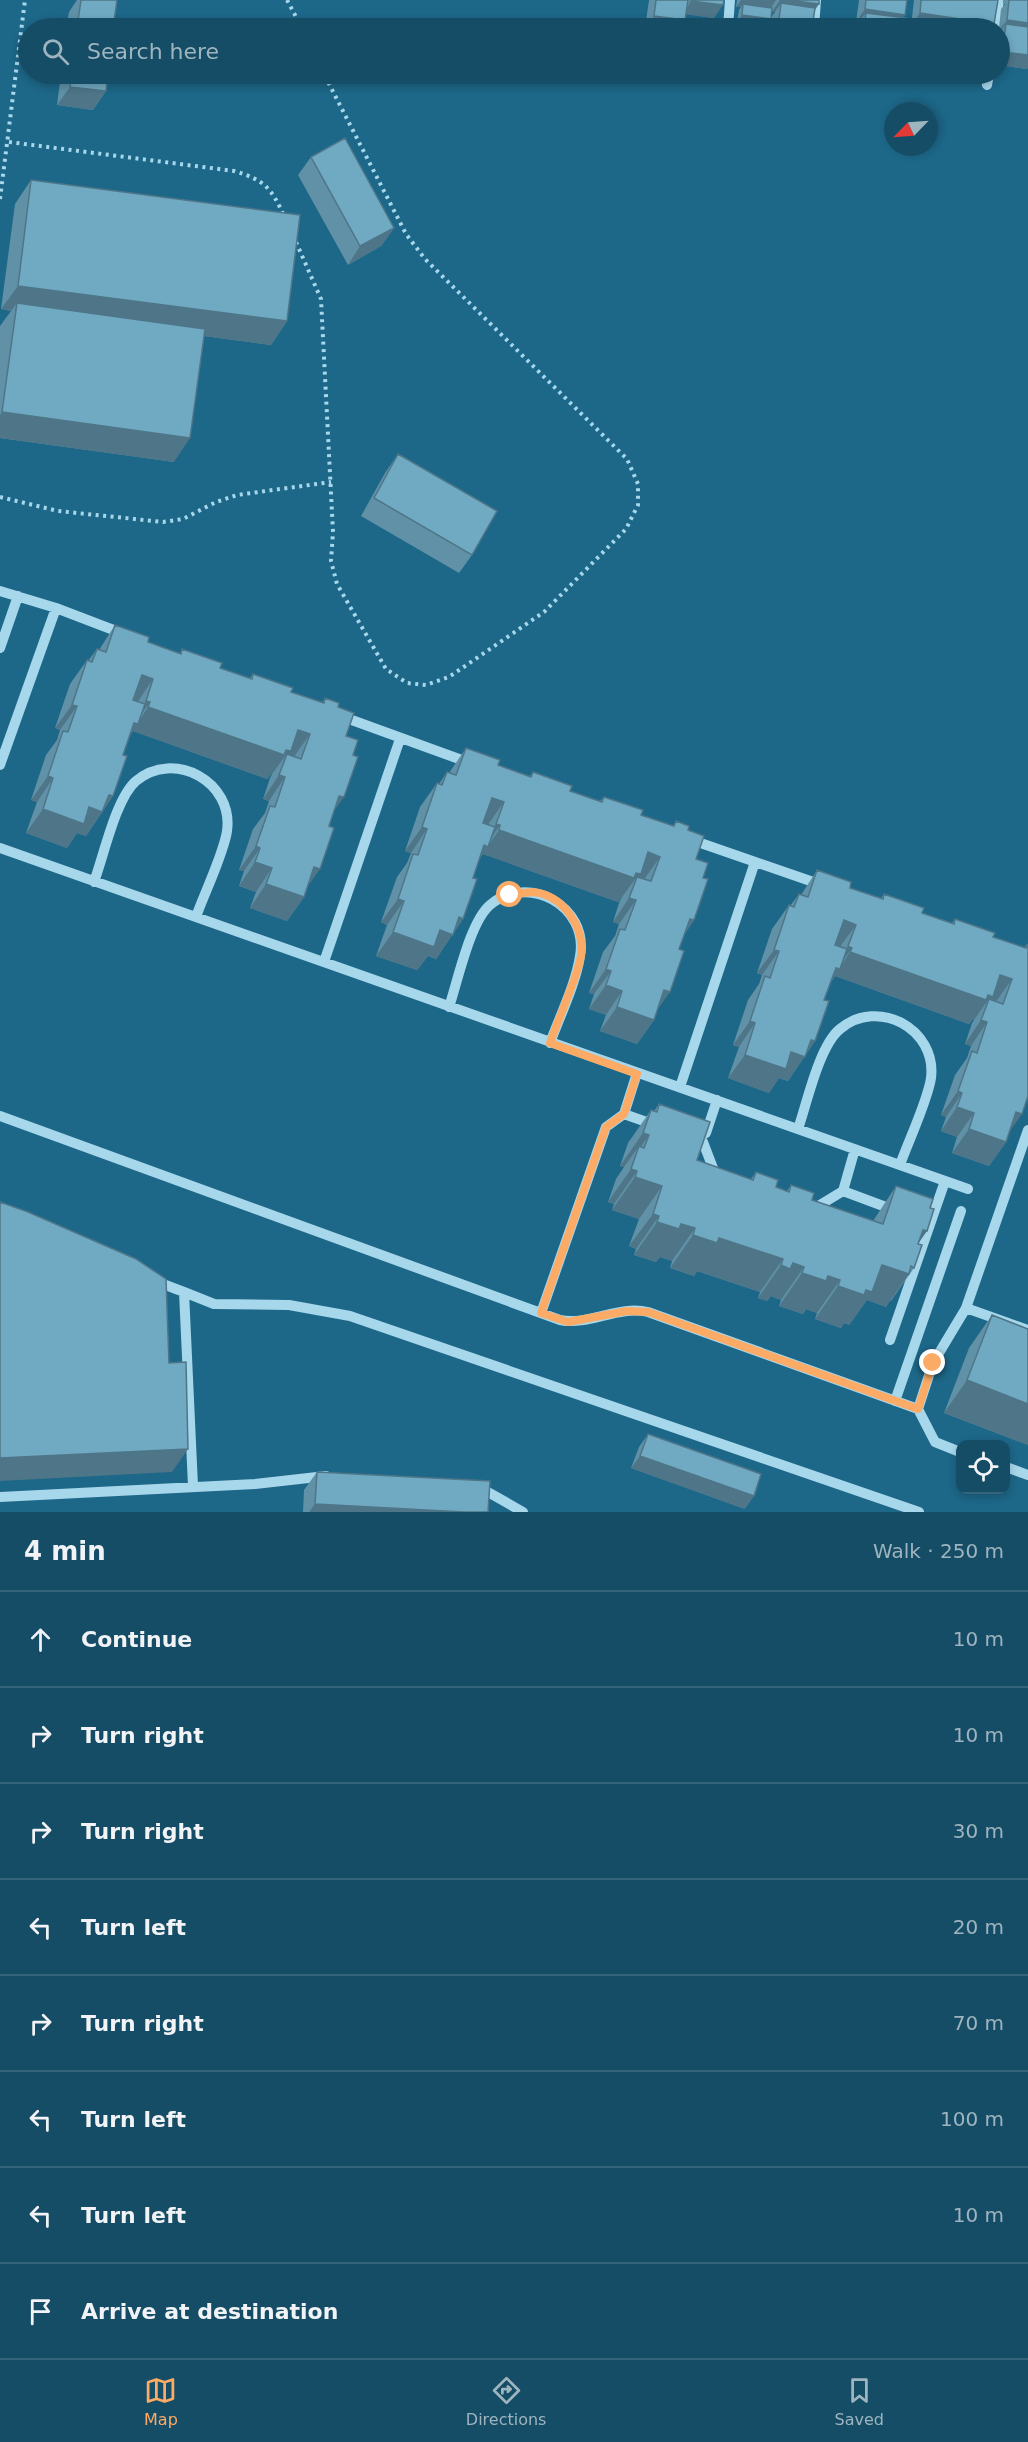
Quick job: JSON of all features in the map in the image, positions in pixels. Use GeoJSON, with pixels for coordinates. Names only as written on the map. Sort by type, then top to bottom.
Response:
{"type":"FeatureCollection","features":[{"type":"Feature","properties":{"kind":"street"},"geometry":{"type":"LineString","coordinates":[[729,18],[730,0]]}},
{"type":"Feature","properties":{"kind":"street"},"geometry":{"type":"LineString","coordinates":[[815,18],[816,0]]}},
{"type":"Feature","properties":{"kind":"street"},"geometry":{"type":"LineString","coordinates":[[996,18],[999,0]]}},
{"type":"Feature","properties":{"kind":"street"},"geometry":{"type":"LineString","coordinates":[[0,591],[56,608],[134,637]]}},
{"type":"Feature","properties":{"kind":"street"},"geometry":{"type":"LineString","coordinates":[[0,648],[18,596]]}},
{"type":"Feature","properties":{"kind":"street"},"geometry":{"type":"LineString","coordinates":[[0,765],[56,608]]}},
{"type":"Feature","properties":{"kind":"street"},"geometry":{"type":"LineString","coordinates":[[322,709],[478,766]]}},
{"type":"Feature","properties":{"kind":"street"},"geometry":{"type":"LineString","coordinates":[[324,962],[400,739]]}},
{"type":"Feature","properties":{"kind":"street"},"geometry":{"type":"LineString","coordinates":[[94,882],[124,796],[136,781],[156,771],[180,768],[201,776],[217,790],[225,809],[227,831],[196,917]]}},
{"type":"Feature","properties":{"kind":"street"},"geometry":{"type":"LineString","coordinates":[[677,835],[831,888]]}},
{"type":"Feature","properties":{"kind":"street"},"geometry":{"type":"LineString","coordinates":[[0,848],[968,1189]]}},
{"type":"Feature","properties":{"kind":"street"},"geometry":{"type":"LineString","coordinates":[[680,1087],[755,862]]}},
{"type":"Feature","properties":{"kind":"street"},"geometry":{"type":"LineString","coordinates":[[449,1007],[478,920],[491,905],[510,895],[534,892],[555,900],[571,915],[579,933],[581,955],[550,1043]]}},
{"type":"Feature","properties":{"kind":"street"},"geometry":{"type":"LineString","coordinates":[[798,1129],[828,1044],[840,1029],[860,1018],[868,1017],[884,1016],[905,1023],[921,1038],[929,1056],[931,1078],[900,1165]]}},
{"type":"Feature","properties":{"kind":"street"},"geometry":{"type":"LineString","coordinates":[[541,1313],[606,1127],[624,1114],[637,1074]]}},
{"type":"Feature","properties":{"kind":"street"},"geometry":{"type":"LineString","coordinates":[[717,1100],[703,1142],[721,1189]]}},
{"type":"Feature","properties":{"kind":"street"},"geometry":{"type":"LineString","coordinates":[[624,1114],[669,1130]]}},
{"type":"Feature","properties":{"kind":"street"},"geometry":{"type":"LineString","coordinates":[[0,1116],[568,1322],[627,1311],[648,1312],[918,1409],[935,1442],[956,1450]]}},
{"type":"Feature","properties":{"kind":"street"},"geometry":{"type":"LineString","coordinates":[[918,1409],[933,1363],[966,1308],[1028,1131]]}},
{"type":"Feature","properties":{"kind":"street"},"geometry":{"type":"LineString","coordinates":[[680,1134],[703,1142]]}},
{"type":"Feature","properties":{"kind":"street"},"geometry":{"type":"LineString","coordinates":[[803,1215],[843,1191],[855,1149]]}},
{"type":"Feature","properties":{"kind":"street"},"geometry":{"type":"LineString","coordinates":[[890,1340],[925,1221],[945,1181]]}},
{"type":"Feature","properties":{"kind":"street"},"geometry":{"type":"LineString","coordinates":[[843,1191],[908,1215]]}},
{"type":"Feature","properties":{"kind":"street"},"geometry":{"type":"LineString","coordinates":[[895,1401],[961,1211]]}},
{"type":"Feature","properties":{"kind":"street"},"geometry":{"type":"LineString","coordinates":[[141,1276],[214,1304],[289,1305],[350,1316],[919,1512]]}},
{"type":"Feature","properties":{"kind":"street"},"geometry":{"type":"LineString","coordinates":[[184,1292],[193,1486]]}},
{"type":"Feature","properties":{"kind":"street"},"geometry":{"type":"LineString","coordinates":[[966,1308],[1028,1330]]}},
{"type":"Feature","properties":{"kind":"street"},"geometry":{"type":"LineString","coordinates":[[1010,1469],[1028,1475]]}},
{"type":"Feature","properties":{"kind":"street"},"geometry":{"type":"LineString","coordinates":[[0,1497],[342,1476]]}},
{"type":"Feature","properties":{"kind":"street"},"geometry":{"type":"LineString","coordinates":[[468,1486],[480,1487],[523,1512]]}},
{"type":"Feature","properties":{"kind":"path"},"geometry":{"type":"LineString","coordinates":[[23,18],[25,0]]}},
{"type":"Feature","properties":{"kind":"path"},"geometry":{"type":"LineString","coordinates":[[287,0],[297,18]]}},
{"type":"Feature","properties":{"kind":"path"},"geometry":{"type":"LineString","coordinates":[[0,199],[18,62]]}},
{"type":"Feature","properties":{"kind":"path"},"geometry":{"type":"LineString","coordinates":[[292,234],[321,299],[331,482],[332,561],[337,584],[386,669],[407,682],[426,685],[449,676],[544,612],[626,529],[638,505],[638,484],[627,459],[425,259],[406,234],[329,84]]}},
{"type":"Feature","properties":{"kind":"path"},"geometry":{"type":"LineString","coordinates":[[9,142],[242,174],[260,179],[278,202],[288,224]]}},
{"type":"Feature","properties":{"kind":"path"},"geometry":{"type":"LineString","coordinates":[[0,497],[58,511],[163,522],[183,519],[216,502],[237,495],[331,482]]}},
{"type":"Feature","properties":{"kind":"building"},"geometry":{"type":"Polygon","coordinates":[[[81,0],[117,0],[114,18],[78,18],[81,0]]]}},
{"type":"Feature","properties":{"kind":"building"},"geometry":{"type":"Polygon","coordinates":[[[656,0],[688,0],[685,18],[654,16],[656,0]]]}},
{"type":"Feature","properties":{"kind":"building"},"geometry":{"type":"Polygon","coordinates":[[[692,0],[724,0],[723,5],[692,0]]]}},
{"type":"Feature","properties":{"kind":"building"},"geometry":{"type":"Polygon","coordinates":[[[787,0],[819,0],[819,4],[787,0]]]}},
{"type":"Feature","properties":{"kind":"building"},"geometry":{"type":"Polygon","coordinates":[[[866,0],[907,0],[905,15],[865,9],[866,0]]]}},
{"type":"Feature","properties":{"kind":"building"},"geometry":{"type":"Polygon","coordinates":[[[921,0],[998,0],[995,18],[954,18],[920,13],[921,0]]]}},
{"type":"Feature","properties":{"kind":"building"},"geometry":{"type":"Polygon","coordinates":[[[1009,0],[1028,0],[1028,23],[1007,18],[1009,0]]]}},
{"type":"Feature","properties":{"kind":"building"},"geometry":{"type":"Polygon","coordinates":[[[781,3],[815,8],[814,18],[779,18],[781,3]]]}},
{"type":"Feature","properties":{"kind":"building"},"geometry":{"type":"Polygon","coordinates":[[[743,4],[772,8],[771,18],[742,15],[743,4]]]}},
{"type":"Feature","properties":{"kind":"building"},"geometry":{"type":"Polygon","coordinates":[[[866,13],[906,18],[865,18],[866,13]]]}},
{"type":"Feature","properties":{"kind":"building"},"geometry":{"type":"Polygon","coordinates":[[[1010,25],[1028,27],[1028,55],[1010,53],[1010,25]]]}},
{"type":"Feature","properties":{"kind":"building"},"geometry":{"type":"Polygon","coordinates":[[[70,84],[107,84],[106,91],[70,87],[70,84]]]}},
{"type":"Feature","properties":{"kind":"building"},"geometry":{"type":"Polygon","coordinates":[[[345,138],[394,228],[360,246],[311,157],[345,138]]]}},
{"type":"Feature","properties":{"kind":"building"},"geometry":{"type":"Polygon","coordinates":[[[31,180],[300,215],[287,321],[18,286],[31,180]]]}},
{"type":"Feature","properties":{"kind":"building"},"geometry":{"type":"Polygon","coordinates":[[[17,303],[205,329],[190,438],[2,412],[17,303]]]}},
{"type":"Feature","properties":{"kind":"building"},"geometry":{"type":"Polygon","coordinates":[[[398,454],[497,511],[472,555],[374,498],[398,454]]]}},
{"type":"Feature","properties":{"kind":"building"},"geometry":{"type":"Polygon","coordinates":[[[115,625],[149,637],[148,642],[181,654],[182,649],[222,663],[220,668],[252,679],[253,674],[293,688],[291,692],[324,703],[325,698],[339,703],[338,707],[354,713],[346,736],[358,740],[353,755],[358,757],[344,797],[339,796],[329,826],[334,828],[320,869],[314,867],[304,897],[266,884],[272,868],[255,862],[260,848],[256,846],[270,806],[275,807],[285,777],[279,775],[287,754],[301,759],[310,734],[298,730],[291,751],[286,750],[284,755],[148,707],[150,702],[146,701],[153,679],[142,675],[133,700],[145,704],[138,724],[134,723],[123,755],[127,756],[113,796],[109,795],[102,812],[89,807],[84,824],[43,809],[53,778],[48,776],[63,731],[68,732],[77,706],[72,705],[87,660],[92,662],[97,649],[106,652],[115,625]]]}},
{"type":"Feature","properties":{"kind":"building"},"geometry":{"type":"Polygon","coordinates":[[[466,748],[500,760],[498,765],[531,777],[533,772],[572,786],[570,791],[602,802],[604,797],[643,810],[641,815],[674,826],[676,821],[689,826],[688,830],[704,836],[696,859],[708,863],[703,878],[708,879],[694,920],[690,919],[679,949],[684,951],[670,992],[664,990],[654,1020],[617,1007],[622,991],[606,985],[611,971],[606,969],[620,929],[625,930],[636,900],[629,898],[637,877],[651,881],[660,857],[648,852],[641,874],[636,873],[634,878],[499,830],[500,825],[496,824],[504,802],[492,798],[483,823],[495,827],[488,847],[484,845],[473,878],[477,879],[463,919],[459,917],[453,935],[440,930],[434,947],[393,932],[404,901],[398,899],[413,854],[418,855],[427,829],[422,827],[437,783],[442,785],[447,772],[456,775],[466,748]]]}},
{"type":"Feature","properties":{"kind":"building"},"geometry":{"type":"Polygon","coordinates":[[[817,870],[851,882],[850,888],[883,899],[884,894],[924,908],[922,913],[954,924],[955,919],[995,933],[993,937],[1026,948],[1028,944],[1028,1096],[1022,1114],[1016,1112],[1006,1142],[969,1129],[974,1113],[957,1107],[962,1093],[958,1091],[972,1051],[977,1053],[987,1022],[981,1020],[989,999],[1003,1004],[1012,979],[1000,975],[993,997],[988,995],[986,1000],[850,952],[852,948],[848,946],[856,925],[844,920],[835,945],[847,949],[840,969],[836,968],[824,1000],[829,1001],[815,1041],[811,1040],[805,1057],[791,1052],[786,1069],[745,1055],[755,1023],[750,1021],[765,976],[770,978],[779,951],[774,950],[789,905],[794,907],[799,894],[808,897],[817,870]]]}},
{"type":"Feature","properties":{"kind":"building"},"geometry":{"type":"Polygon","coordinates":[[[659,1104],[710,1122],[697,1160],[753,1180],[756,1172],[778,1180],[776,1187],[789,1192],[791,1185],[814,1193],[812,1200],[883,1224],[896,1186],[933,1199],[930,1208],[934,1209],[927,1231],[923,1230],[918,1244],[922,1245],[914,1268],[911,1266],[909,1274],[882,1265],[872,1292],[866,1290],[864,1295],[838,1286],[840,1280],[828,1276],[826,1281],[802,1273],[804,1267],[793,1263],[790,1269],[781,1265],[783,1259],[719,1238],[717,1243],[693,1235],[695,1228],[681,1224],[679,1229],[657,1222],[659,1216],[653,1214],[662,1186],[635,1177],[637,1171],[631,1169],[639,1146],[644,1148],[649,1135],[643,1133],[651,1110],[657,1112],[659,1104]]]}},
{"type":"Feature","properties":{"kind":"building"},"geometry":{"type":"Polygon","coordinates":[[[0,1202],[136,1259],[166,1279],[169,1363],[186,1362],[188,1449],[0,1458],[0,1202]]]}},
{"type":"Feature","properties":{"kind":"building"},"geometry":{"type":"Polygon","coordinates":[[[992,1315],[1028,1329],[1028,1404],[967,1380],[992,1315]]]}},
{"type":"Feature","properties":{"kind":"building"},"geometry":{"type":"Polygon","coordinates":[[[648,1434],[761,1474],[754,1496],[640,1456],[648,1434]]]}},
{"type":"Feature","properties":{"kind":"building"},"geometry":{"type":"Polygon","coordinates":[[[317,1472],[490,1481],[488,1512],[315,1504],[317,1472]]]}},
{"type":"Feature","properties":{"kind":"route"},"geometry":{"type":"LineString","coordinates":[[510,895],[534,892],[555,900],[571,915],[579,933],[581,955],[550,1043],[637,1074],[624,1114],[606,1127],[541,1313],[568,1322],[627,1311],[648,1312],[918,1409],[933,1363]]}}]}
